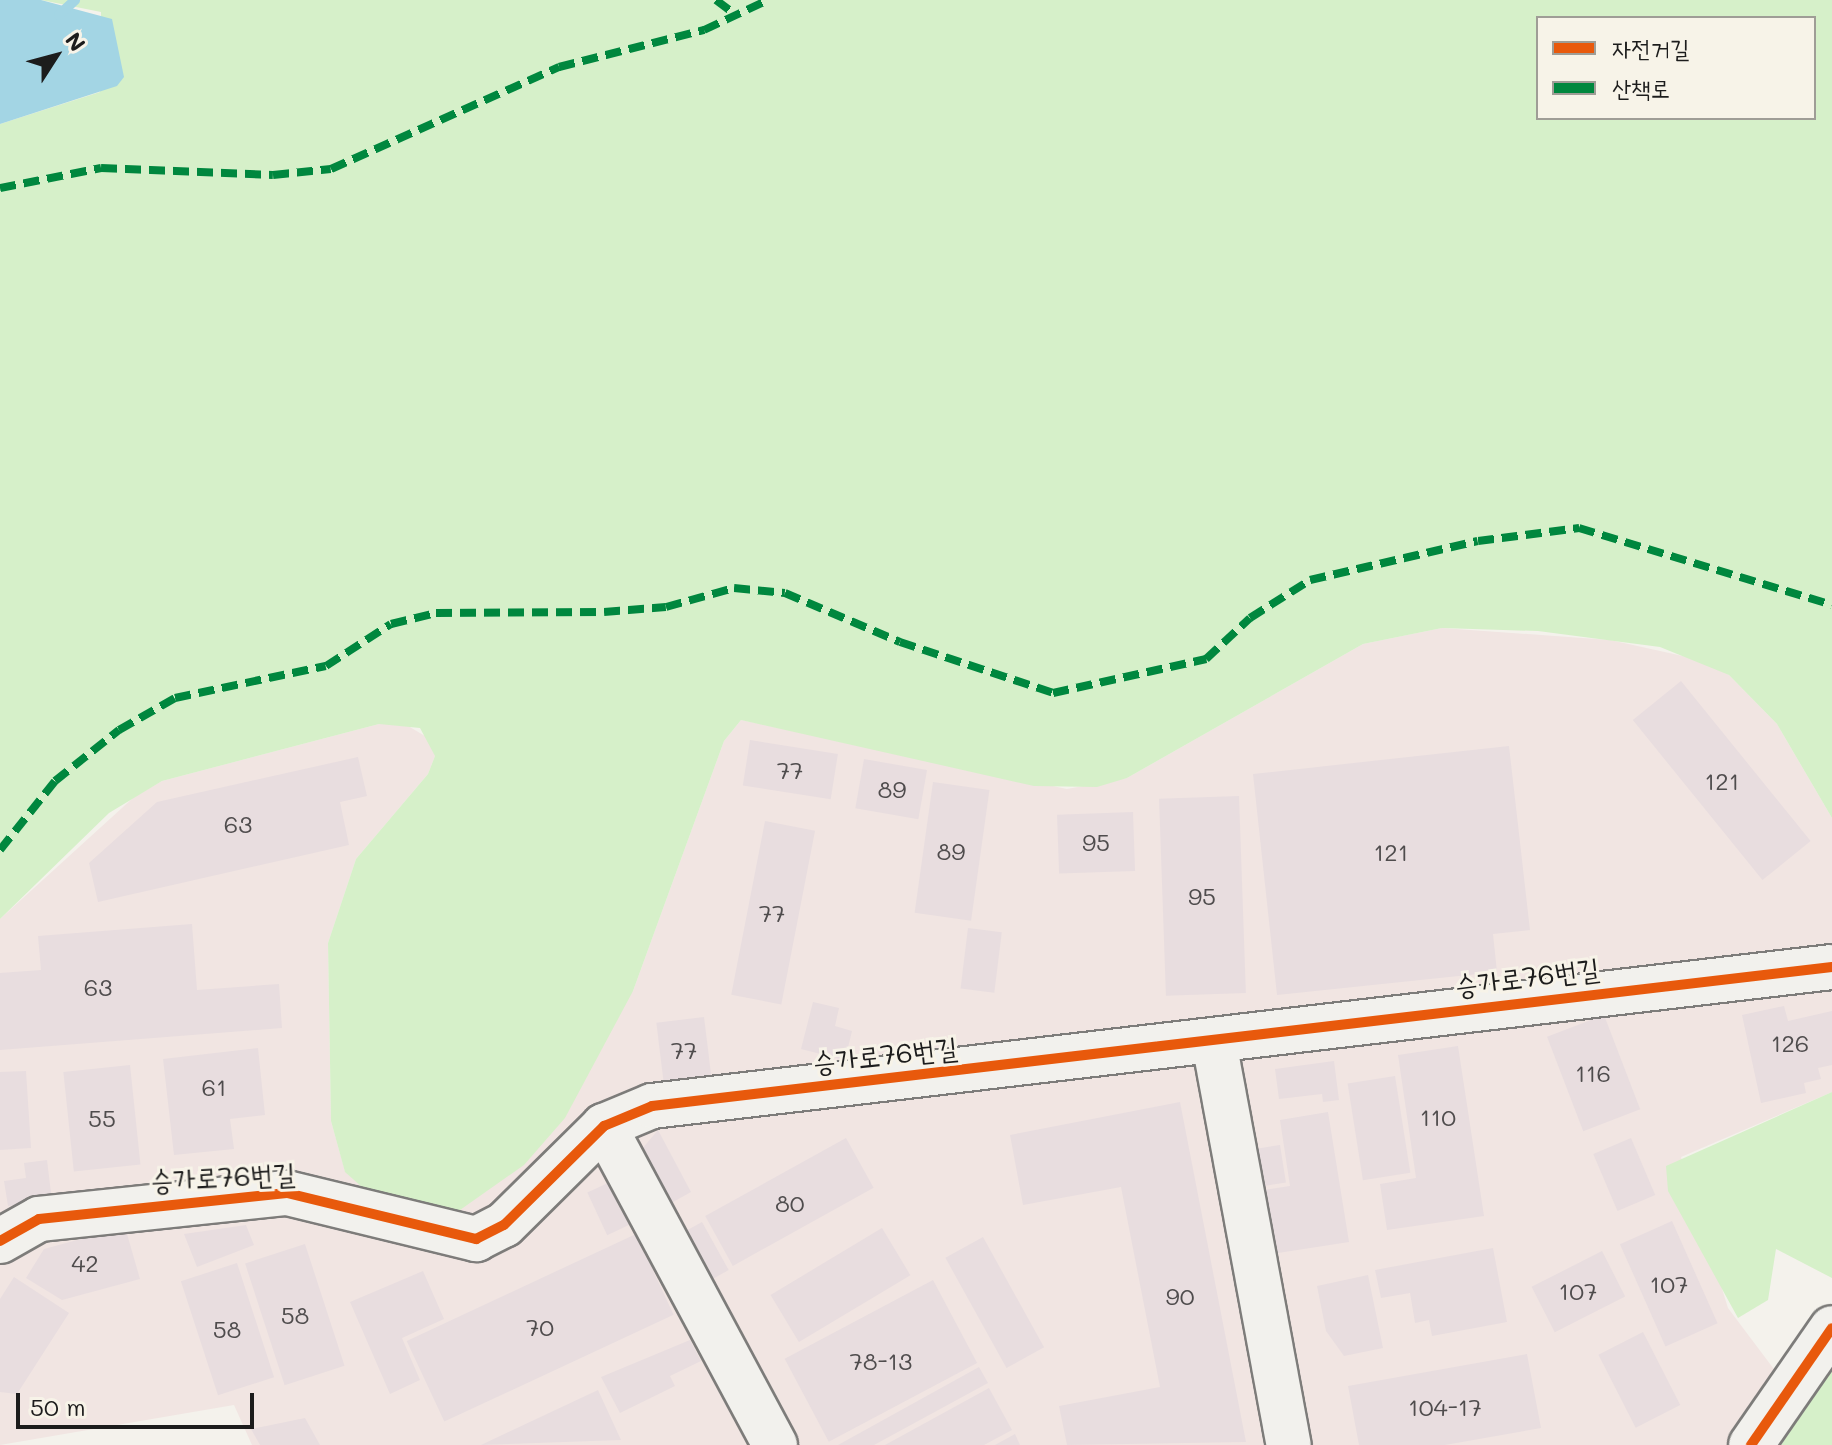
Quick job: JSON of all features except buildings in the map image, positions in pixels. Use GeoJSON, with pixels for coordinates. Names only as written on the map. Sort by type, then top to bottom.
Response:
{"type":"FeatureCollection","features":[{"type":"Feature","properties":{"kind":"street","name":"승가로76번길"},"geometry":{"type":"LineString","coordinates":[[0,1241],[39,1219],[276,1193],[323,1197],[476,1239],[504,1225],[604,1126],[684,1101],[1214,1042],[1832,967]]}},
{"type":"Feature","properties":{"kind":"street"},"geometry":{"type":"LineString","coordinates":[[1214,1042],[1289,1445]]}},
{"type":"Feature","properties":{"kind":"street"},"geometry":{"type":"LineString","coordinates":[[604,1126],[775,1445]]}},
{"type":"Feature","properties":{"kind":"street"},"geometry":{"type":"LineString","coordinates":[[1751,1445],[1832,1328]]}},
{"type":"Feature","properties":{"kind":"shaded area"},"geometry":{"type":"Polygon","coordinates":[[[1442,628],[1610,640],[1701,660],[1729,675],[1777,724],[1832,818],[1832,1092],[1681,1157],[1728,1308],[1782,1380],[1734,1445],[252,1445],[234,1405],[0,1445],[0,919],[134,797],[162,781],[379,724],[403,723],[430,739],[435,756],[428,774],[356,859],[328,943],[331,1121],[345,1171],[363,1188],[633,991],[724,741],[741,720],[1067,789],[1127,778],[1363,644],[1442,628]]]}},
{"type":"Feature","properties":{"kind":"green space"},"geometry":{"type":"Polygon","coordinates":[[[41,0],[1832,0],[1832,818],[1777,724],[1729,675],[1660,647],[1538,631],[1442,628],[1363,644],[1127,778],[1097,787],[1034,786],[741,720],[724,741],[633,991],[565,1118],[524,1165],[460,1210],[429,1211],[363,1188],[345,1172],[331,1121],[328,943],[356,859],[428,774],[435,756],[420,728],[379,724],[162,781],[109,813],[0,919],[0,124],[100,92],[101,12],[41,0]]]}},
{"type":"Feature","properties":{"kind":"green space"},"geometry":{"type":"Polygon","coordinates":[[[1832,1092],[1832,1278],[1776,1249],[1768,1300],[1738,1318],[1668,1191],[1666,1166],[1832,1092]]]}},
{"type":"Feature","properties":{"kind":"green space"},"geometry":{"type":"Polygon","coordinates":[[[1832,1367],[1832,1445],[1781,1445],[1820,1386],[1832,1367]]]}},
{"type":"Feature","properties":{"kind":"water"},"geometry":{"type":"Polygon","coordinates":[[[0,0],[41,0],[112,19],[124,77],[117,86],[0,124],[0,0]]]}},
{"type":"Feature","properties":{"kind":"waterway"},"geometry":{"type":"LineString","coordinates":[[59,15],[75,0]]}},
{"type":"Feature","properties":{"kind":"marked path"},"geometry":{"type":"LineString","coordinates":[[716,0],[736,15]]}},
{"type":"Feature","properties":{"kind":"marked path"},"geometry":{"type":"LineString","coordinates":[[0,188],[101,168],[273,175],[331,169],[559,67],[704,30],[768,0]]}},
{"type":"Feature","properties":{"kind":"marked path"},"geometry":{"type":"LineString","coordinates":[[0,850],[55,781],[119,730],[175,698],[326,666],[391,624],[436,613],[604,612],[666,607],[734,588],[785,593],[900,642],[1053,693],[1206,659],[1250,618],[1310,580],[1478,541],[1579,528],[1832,605]]}},
{"type":"Feature","properties":{"kind":"cycle path"},"geometry":{"type":"LineString","coordinates":[[0,1241],[39,1219],[287,1193],[476,1239],[504,1225],[604,1126],[652,1106],[1832,967]]}},
{"type":"Feature","properties":{"kind":"cycle path"},"geometry":{"type":"LineString","coordinates":[[1751,1445],[1832,1328]]}}]}
